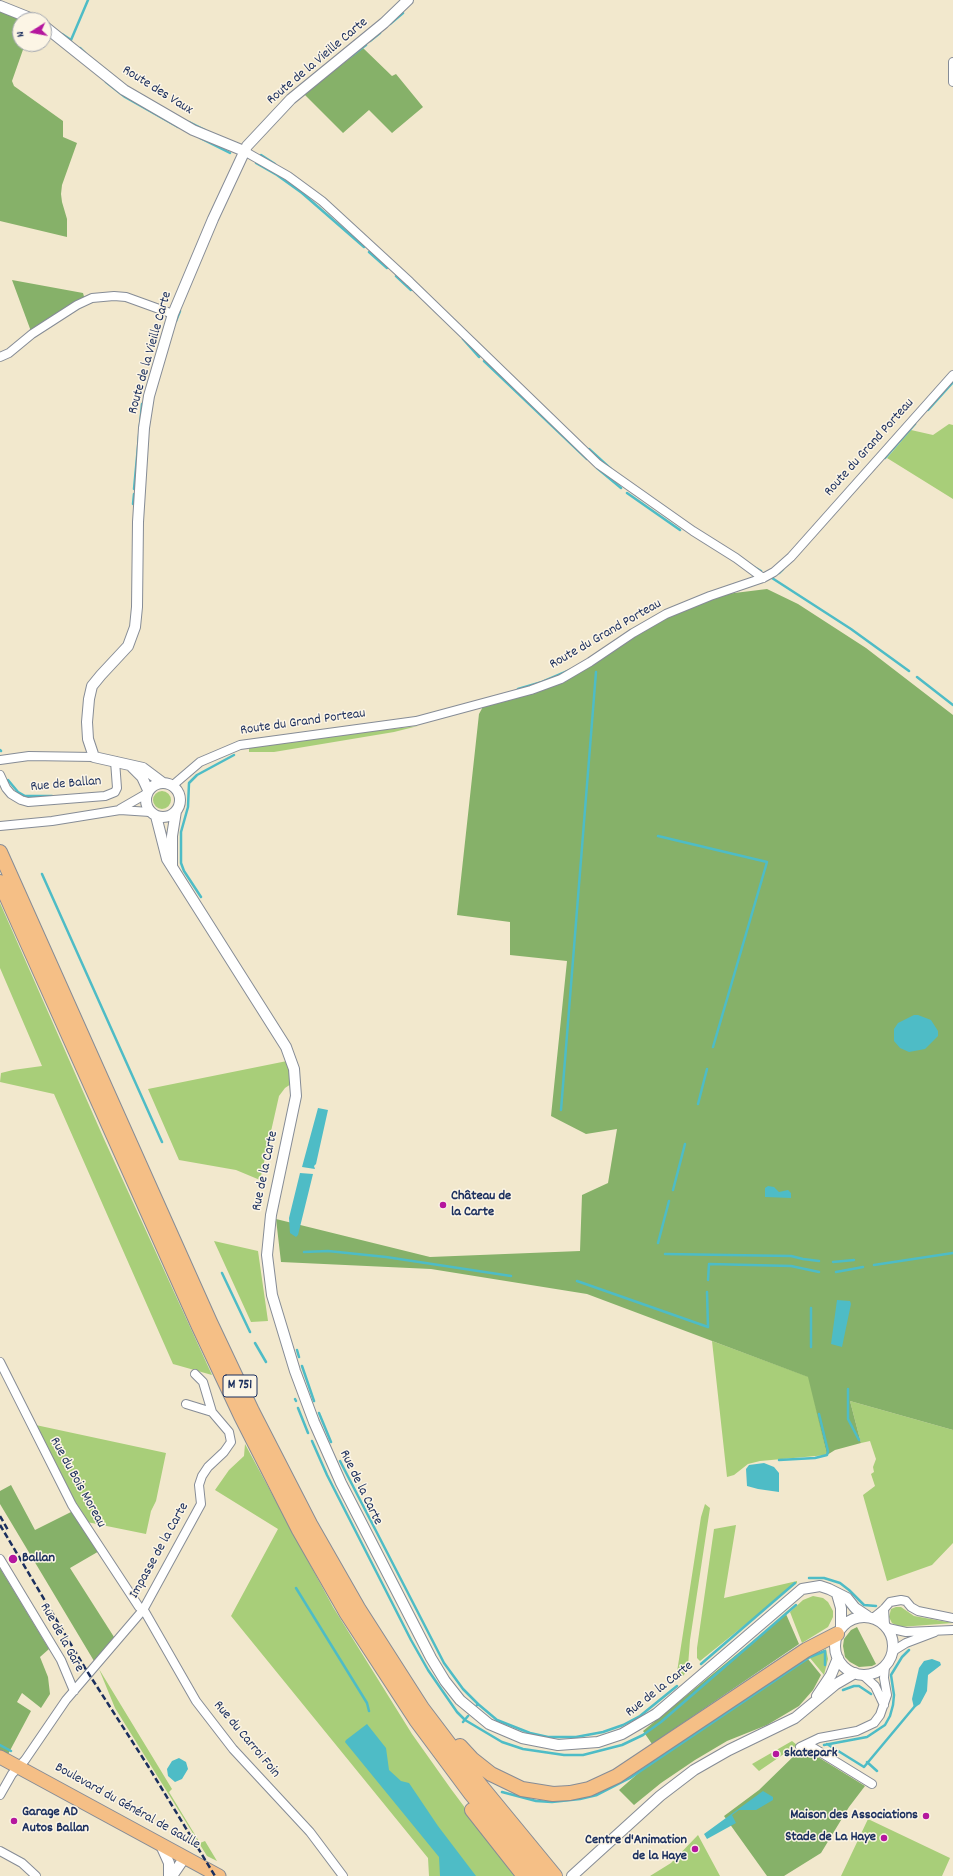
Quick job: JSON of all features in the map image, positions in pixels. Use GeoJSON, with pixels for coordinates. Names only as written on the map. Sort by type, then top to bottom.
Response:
{"type":"FeatureCollection","features":[{"type":"Feature","properties":{"kind":"highway","name":"M 751"},"geometry":{"type":"LineString","coordinates":[[0,852],[199,1297],[252,1411],[295,1496],[341,1580],[422,1708],[481,1786],[556,1876]]}},
{"type":"Feature","properties":{"kind":"highway","name":"M 751"},"geometry":{"type":"LineString","coordinates":[[0,882],[199,1327],[299,1530],[347,1614],[381,1668],[432,1742],[486,1813],[539,1876]]}},
{"type":"Feature","properties":{"kind":"highway"},"geometry":{"type":"LineString","coordinates":[[422,1708],[472,1759],[501,1780],[532,1792],[553,1794],[576,1792],[597,1787],[617,1776],[806,1650],[839,1631]]}},
{"type":"Feature","properties":{"kind":"highway"},"geometry":{"type":"LineString","coordinates":[[432,1742],[468,1804],[524,1876]]}},
{"type":"Feature","properties":{"kind":"main road","name":"Boulevard du Général de Gaulle"},"geometry":{"type":"LineString","coordinates":[[0,1757],[219,1876]]}},
{"type":"Feature","properties":{"kind":"street","name":"Route de la Vieille Carte"},"geometry":{"type":"LineString","coordinates":[[94,757],[87,728],[90,694],[97,679],[128,646],[135,627],[138,602],[139,507],[145,419],[149,396],[173,314],[213,219],[244,151],[291,99],[384,23],[408,0]]}},
{"type":"Feature","properties":{"kind":"street"},"geometry":{"type":"LineString","coordinates":[[0,6],[15,12]]}},
{"type":"Feature","properties":{"kind":"street","name":"Route des Vaux"},"geometry":{"type":"LineString","coordinates":[[52,32],[124,90],[193,130],[244,151]]}},
{"type":"Feature","properties":{"kind":"street"},"geometry":{"type":"LineString","coordinates":[[953,62],[953,82]]}},
{"type":"Feature","properties":{"kind":"street"},"geometry":{"type":"LineString","coordinates":[[244,151],[288,176],[322,201],[415,287],[598,464],[693,532],[736,558],[763,578]]}},
{"type":"Feature","properties":{"kind":"street"},"geometry":{"type":"LineString","coordinates":[[0,357],[9,353],[32,334],[77,305],[92,298],[114,296],[126,297],[173,314]]}},
{"type":"Feature","properties":{"kind":"street","name":"Route du Grand Porteau"},"geometry":{"type":"LineString","coordinates":[[168,784],[200,762],[240,745],[416,721],[531,690],[560,679],[666,614],[710,596],[763,578],[774,572],[791,557],[953,375]]}},
{"type":"Feature","properties":{"kind":"street","name":"Rue de Ballan"},"geometry":{"type":"LineString","coordinates":[[0,760],[29,756],[94,757]]}},
{"type":"Feature","properties":{"kind":"street"},"geometry":{"type":"LineString","coordinates":[[0,826],[120,810],[153,814],[163,817],[170,816],[176,811],[179,806],[179,795],[168,784],[150,771],[115,761],[94,757]]}},
{"type":"Feature","properties":{"kind":"street","name":"Rue de Ballan"},"geometry":{"type":"LineString","coordinates":[[0,775],[11,794],[28,802],[105,796],[115,792],[117,788],[115,761]]}},
{"type":"Feature","properties":{"kind":"street"},"geometry":{"type":"LineString","coordinates":[[132,767],[142,777],[147,792],[147,807],[153,814]]}},
{"type":"Feature","properties":{"kind":"street"},"geometry":{"type":"LineString","coordinates":[[120,810],[147,792],[152,786],[168,784]]}},
{"type":"Feature","properties":{"kind":"street"},"geometry":{"type":"LineString","coordinates":[[172,867],[172,836],[176,811]]}},
{"type":"Feature","properties":{"kind":"street","name":"Rue de la Carte"},"geometry":{"type":"LineString","coordinates":[[153,814],[167,859],[286,1047],[294,1069],[296,1096],[275,1194],[267,1255],[272,1295],[285,1342],[305,1399],[334,1469],[431,1658],[445,1681],[460,1700],[478,1716],[507,1732],[533,1742],[558,1745],[585,1744],[622,1734],[646,1721],[668,1705],[802,1589],[820,1586],[829,1589],[846,1598],[855,1608],[870,1617]]}},
{"type":"Feature","properties":{"kind":"street","name":"Rue du Bois Moreau"},"geometry":{"type":"LineString","coordinates":[[0,1362],[72,1505],[139,1607],[143,1610]]}},
{"type":"Feature","properties":{"kind":"street","name":"Impasse de la Carte"},"geometry":{"type":"LineString","coordinates":[[74,1691],[143,1610],[201,1504],[199,1485],[202,1476],[208,1467],[224,1452],[231,1442],[229,1432],[212,1412],[203,1382],[193,1377]]}},
{"type":"Feature","properties":{"kind":"street"},"geometry":{"type":"LineString","coordinates":[[186,1404],[212,1412]]}},
{"type":"Feature","properties":{"kind":"street","name":"Rue de la Gare"},"geometry":{"type":"LineString","coordinates":[[0,1559],[62,1660],[74,1691],[58,1711],[19,1767],[12,1774],[0,1795]]}},
{"type":"Feature","properties":{"kind":"street"},"geometry":{"type":"LineString","coordinates":[[837,1594],[842,1608],[839,1631],[835,1646],[838,1658],[845,1667],[859,1674],[875,1686],[884,1705]]}},
{"type":"Feature","properties":{"kind":"street"},"geometry":{"type":"LineString","coordinates":[[839,1631],[855,1618],[870,1617],[884,1610],[890,1602],[906,1601],[911,1607],[918,1611],[953,1618]]}},
{"type":"Feature","properties":{"kind":"street","name":"Rue du Carroi Foin"},"geometry":{"type":"LineString","coordinates":[[143,1610],[196,1701],[219,1732],[310,1832],[343,1876]]}},
{"type":"Feature","properties":{"kind":"street"},"geometry":{"type":"LineString","coordinates":[[872,1784],[803,1746],[824,1736],[857,1731],[870,1726],[880,1715],[887,1695],[884,1678],[885,1666],[893,1651],[893,1641],[886,1626],[884,1610]]}},
{"type":"Feature","properties":{"kind":"street"},"geometry":{"type":"LineString","coordinates":[[870,1617],[886,1626],[900,1631],[936,1632],[953,1630]]}},
{"type":"Feature","properties":{"kind":"street"},"geometry":{"type":"LineString","coordinates":[[893,1651],[906,1643],[936,1632]]}},
{"type":"Feature","properties":{"kind":"street"},"geometry":{"type":"LineString","coordinates":[[812,1703],[831,1674],[838,1658]]}},
{"type":"Feature","properties":{"kind":"street"},"geometry":{"type":"LineString","coordinates":[[572,1876],[660,1796],[694,1770],[729,1750],[788,1722],[843,1679],[859,1674],[875,1673],[885,1666]]}},
{"type":"Feature","properties":{"kind":"street"},"geometry":{"type":"LineString","coordinates":[[160,1843],[169,1863],[170,1876]]}},
{"type":"Feature","properties":{"kind":"street"},"geometry":{"type":"LineString","coordinates":[[0,1851],[22,1863],[36,1876]]}},
{"type":"Feature","properties":{"kind":"street"},"geometry":{"type":"LineString","coordinates":[[170,1876],[185,1857]]}},
{"type":"Feature","properties":{"kind":"green space"},"geometry":{"type":"Polygon","coordinates":[[[0,6],[14,12],[12,12],[12,52],[22,52],[12,81],[14,86],[63,121],[63,137],[77,143],[62,185],[61,194],[67,219],[67,237],[0,221],[0,6]]]}},
{"type":"Feature","properties":{"kind":"green space"},"geometry":{"type":"Polygon","coordinates":[[[363,48],[392,76],[396,74],[423,107],[392,133],[369,110],[343,133],[304,94],[363,48]]]}},
{"type":"Feature","properties":{"kind":"green space"},"geometry":{"type":"Polygon","coordinates":[[[12,280],[83,293],[85,300],[32,334],[12,280]]]}},
{"type":"Feature","properties":{"kind":"green space"},"geometry":{"type":"Polygon","coordinates":[[[949,424],[953,425],[953,499],[887,458],[911,430],[933,435],[949,424]]]}},
{"type":"Feature","properties":{"kind":"green space"},"geometry":{"type":"Polygon","coordinates":[[[767,589],[798,604],[866,648],[953,715],[953,1430],[850,1401],[861,1443],[835,1450],[827,1455],[808,1377],[587,1294],[431,1269],[281,1262],[276,1219],[430,1257],[580,1251],[582,1195],[608,1183],[617,1129],[586,1134],[551,1116],[567,961],[510,955],[510,922],[457,915],[479,714],[485,703],[561,679],[633,633],[710,596],[767,589]]]}},
{"type":"Feature","properties":{"kind":"green space"},"geometry":{"type":"Polygon","coordinates":[[[418,726],[394,732],[274,752],[249,752],[249,746],[418,726]]]}},
{"type":"Feature","properties":{"kind":"green space"},"geometry":{"type":"Polygon","coordinates":[[[162,791],[168,794],[171,800],[168,806],[162,809],[156,806],[153,800],[156,794],[162,791]]]}},
{"type":"Feature","properties":{"kind":"green space"},"geometry":{"type":"Polygon","coordinates":[[[0,903],[104,1139],[212,1375],[173,1364],[54,1094],[0,1082],[1,1073],[42,1066],[0,968],[0,903]]]}},
{"type":"Feature","properties":{"kind":"green space"},"geometry":{"type":"Polygon","coordinates":[[[287,1061],[291,1072],[291,1084],[285,1088],[279,1096],[260,1180],[236,1170],[179,1160],[148,1089],[287,1061]]]}},
{"type":"Feature","properties":{"kind":"green space"},"geometry":{"type":"Polygon","coordinates":[[[214,1241],[258,1251],[268,1321],[251,1322],[214,1241]]]}},
{"type":"Feature","properties":{"kind":"green space"},"geometry":{"type":"Polygon","coordinates":[[[712,1341],[809,1377],[827,1455],[760,1461],[748,1464],[734,1475],[727,1477],[712,1341]]]}},
{"type":"Feature","properties":{"kind":"green space"},"geometry":{"type":"Polygon","coordinates":[[[850,1401],[953,1430],[953,1543],[932,1565],[887,1581],[863,1495],[875,1486],[871,1474],[874,1472],[873,1467],[876,1459],[870,1441],[861,1443],[850,1401]]]}},
{"type":"Feature","properties":{"kind":"green space"},"geometry":{"type":"Polygon","coordinates":[[[31,1424],[166,1453],[156,1501],[151,1511],[146,1534],[82,1521],[31,1424]]]}},
{"type":"Feature","properties":{"kind":"green space"},"geometry":{"type":"Polygon","coordinates":[[[245,1444],[333,1607],[412,1734],[516,1876],[429,1876],[428,1858],[231,1616],[278,1529],[215,1490],[229,1470],[244,1456],[245,1444]]]}},
{"type":"Feature","properties":{"kind":"green space"},"geometry":{"type":"Polygon","coordinates":[[[11,1485],[35,1530],[75,1510],[101,1550],[70,1568],[114,1637],[94,1661],[0,1504],[0,1491],[11,1485]]]}},
{"type":"Feature","properties":{"kind":"green space"},"geometry":{"type":"Polygon","coordinates":[[[705,1504],[710,1508],[690,1640],[688,1666],[684,1675],[673,1683],[677,1672],[701,1517],[705,1504]]]}},
{"type":"Feature","properties":{"kind":"green space"},"geometry":{"type":"Polygon","coordinates":[[[736,1525],[724,1598],[797,1581],[797,1583],[700,1661],[697,1658],[697,1648],[714,1529],[736,1525]]]}},
{"type":"Feature","properties":{"kind":"green space"},"geometry":{"type":"Polygon","coordinates":[[[0,1568],[49,1649],[40,1657],[48,1677],[50,1694],[41,1708],[22,1693],[17,1702],[31,1711],[5,1760],[0,1757],[0,1568]]]}},
{"type":"Feature","properties":{"kind":"green space"},"geometry":{"type":"Polygon","coordinates":[[[813,1596],[823,1598],[828,1602],[833,1611],[833,1617],[828,1627],[802,1643],[790,1612],[803,1600],[813,1596]]]}},
{"type":"Feature","properties":{"kind":"green space"},"geometry":{"type":"Polygon","coordinates":[[[901,1607],[914,1616],[953,1623],[900,1627],[892,1623],[889,1617],[891,1609],[901,1607]]]}},
{"type":"Feature","properties":{"kind":"green space"},"geometry":{"type":"Polygon","coordinates":[[[786,1614],[799,1644],[652,1744],[643,1731],[786,1614]]]}},
{"type":"Feature","properties":{"kind":"green space"},"geometry":{"type":"Polygon","coordinates":[[[857,1627],[876,1664],[872,1666],[859,1667],[845,1657],[843,1646],[844,1639],[851,1630],[857,1627]]]}},
{"type":"Feature","properties":{"kind":"green space"},"geometry":{"type":"Polygon","coordinates":[[[826,1649],[828,1659],[824,1675],[810,1658],[826,1649]]]}},
{"type":"Feature","properties":{"kind":"green space"},"geometry":{"type":"Polygon","coordinates":[[[808,1659],[821,1675],[813,1690],[799,1706],[767,1725],[727,1741],[695,1760],[661,1783],[634,1805],[619,1790],[657,1757],[808,1659]]]}},
{"type":"Feature","properties":{"kind":"green space"},"geometry":{"type":"Polygon","coordinates":[[[99,1669],[172,1789],[169,1792],[200,1843],[205,1841],[217,1861],[207,1856],[115,1708],[99,1669]]]}},
{"type":"Feature","properties":{"kind":"green space","name":"skatepark"},"geometry":{"type":"Polygon","coordinates":[[[792,1741],[797,1745],[759,1771],[752,1764],[792,1741]]]}},
{"type":"Feature","properties":{"kind":"green space"},"geometry":{"type":"Polygon","coordinates":[[[805,1749],[865,1786],[849,1807],[821,1853],[784,1876],[767,1876],[724,1816],[759,1790],[800,1750],[805,1749]]]}},
{"type":"Feature","properties":{"kind":"green space","name":"Stade de La Haye"},"geometry":{"type":"Polygon","coordinates":[[[868,1819],[950,1858],[942,1876],[841,1876],[868,1819]]]}},
{"type":"Feature","properties":{"kind":"green space","name":"Centre d'Animation de la Haye"},"geometry":{"type":"Polygon","coordinates":[[[698,1835],[720,1876],[650,1876],[671,1863],[698,1835]]]}},
{"type":"Feature","properties":{"kind":"water"},"geometry":{"type":"Polygon","coordinates":[[[914,1015],[931,1020],[938,1031],[938,1036],[925,1049],[909,1052],[900,1048],[894,1041],[894,1029],[898,1023],[914,1015]]]}},
{"type":"Feature","properties":{"kind":"water"},"geometry":{"type":"Polygon","coordinates":[[[318,1108],[328,1110],[316,1164],[314,1166],[315,1169],[302,1167],[318,1108]]]}},
{"type":"Feature","properties":{"kind":"water"},"geometry":{"type":"Polygon","coordinates":[[[300,1173],[313,1174],[298,1235],[296,1237],[290,1233],[289,1218],[300,1173]]]}},
{"type":"Feature","properties":{"kind":"water"},"geometry":{"type":"Polygon","coordinates":[[[768,1186],[774,1187],[779,1192],[788,1190],[791,1193],[791,1198],[765,1197],[765,1188],[768,1186]]]}},
{"type":"Feature","properties":{"kind":"water"},"geometry":{"type":"Polygon","coordinates":[[[837,1300],[850,1301],[851,1304],[842,1347],[831,1344],[837,1300]]]}},
{"type":"Feature","properties":{"kind":"water"},"geometry":{"type":"Polygon","coordinates":[[[764,1463],[774,1467],[779,1473],[779,1492],[747,1486],[746,1469],[749,1465],[764,1463]]]}},
{"type":"Feature","properties":{"kind":"water"},"geometry":{"type":"Polygon","coordinates":[[[932,1659],[940,1662],[941,1665],[928,1675],[927,1691],[920,1704],[914,1708],[912,1699],[919,1668],[924,1661],[932,1659]]]}},
{"type":"Feature","properties":{"kind":"water"},"geometry":{"type":"Polygon","coordinates":[[[367,1724],[386,1748],[389,1770],[401,1781],[409,1783],[438,1826],[476,1876],[440,1876],[439,1857],[345,1742],[367,1724]]]}},
{"type":"Feature","properties":{"kind":"water"},"geometry":{"type":"Polygon","coordinates":[[[179,1758],[186,1762],[188,1769],[182,1779],[175,1782],[168,1776],[167,1769],[172,1761],[179,1758]]]}},
{"type":"Feature","properties":{"kind":"water"},"geometry":{"type":"Polygon","coordinates":[[[763,1791],[773,1797],[773,1800],[756,1810],[739,1810],[732,1815],[736,1823],[707,1839],[704,1834],[763,1791]]]}},
{"type":"Feature","properties":{"kind":"waterway"},"geometry":{"type":"LineString","coordinates":[[62,34],[71,40],[88,0]]}},
{"type":"Feature","properties":{"kind":"waterway"},"geometry":{"type":"LineString","coordinates":[[390,24],[403,13]]}},
{"type":"Feature","properties":{"kind":"waterway"},"geometry":{"type":"LineString","coordinates":[[370,41],[380,33]]}},
{"type":"Feature","properties":{"kind":"waterway"},"geometry":{"type":"LineString","coordinates":[[350,57],[366,45]]}},
{"type":"Feature","properties":{"kind":"waterway"},"geometry":{"type":"LineString","coordinates":[[80,48],[85,53]]}},
{"type":"Feature","properties":{"kind":"waterway"},"geometry":{"type":"LineString","coordinates":[[106,82],[125,97],[178,127]]}},
{"type":"Feature","properties":{"kind":"waterway"},"geometry":{"type":"LineString","coordinates":[[189,122],[205,130]]}},
{"type":"Feature","properties":{"kind":"waterway"},"geometry":{"type":"LineString","coordinates":[[200,138],[230,153]]}},
{"type":"Feature","properties":{"kind":"waterway"},"geometry":{"type":"LineString","coordinates":[[261,155],[275,164]]}},
{"type":"Feature","properties":{"kind":"waterway"},"geometry":{"type":"LineString","coordinates":[[256,163],[277,175],[302,193],[364,247]]}},
{"type":"Feature","properties":{"kind":"waterway"},"geometry":{"type":"LineString","coordinates":[[369,252],[387,268]]}},
{"type":"Feature","properties":{"kind":"waterway"},"geometry":{"type":"LineString","coordinates":[[396,276],[411,290]]}},
{"type":"Feature","properties":{"kind":"waterway"},"geometry":{"type":"LineString","coordinates":[[176,321],[180,311]]}},
{"type":"Feature","properties":{"kind":"waterway"},"geometry":{"type":"LineString","coordinates":[[463,339],[479,357]]}},
{"type":"Feature","properties":{"kind":"waterway"},"geometry":{"type":"LineString","coordinates":[[484,361],[587,459]]}},
{"type":"Feature","properties":{"kind":"waterway"},"geometry":{"type":"LineString","coordinates":[[928,410],[953,382]]}},
{"type":"Feature","properties":{"kind":"waterway"},"geometry":{"type":"LineString","coordinates":[[134,489],[142,404]]}},
{"type":"Feature","properties":{"kind":"waterway"},"geometry":{"type":"LineString","coordinates":[[885,458],[915,424]]}},
{"type":"Feature","properties":{"kind":"waterway"},"geometry":{"type":"LineString","coordinates":[[589,449],[611,469]]}},
{"type":"Feature","properties":{"kind":"waterway"},"geometry":{"type":"LineString","coordinates":[[597,468],[621,488]]}},
{"type":"Feature","properties":{"kind":"waterway"},"geometry":{"type":"LineString","coordinates":[[627,493],[680,530]]}},
{"type":"Feature","properties":{"kind":"waterway"},"geometry":{"type":"LineString","coordinates":[[133,504],[134,494]]}},
{"type":"Feature","properties":{"kind":"waterway"},"geometry":{"type":"LineString","coordinates":[[754,567],[761,571]]}},
{"type":"Feature","properties":{"kind":"waterway"},"geometry":{"type":"LineString","coordinates":[[779,573],[783,569]]}},
{"type":"Feature","properties":{"kind":"waterway"},"geometry":{"type":"LineString","coordinates":[[772,578],[851,629],[909,671]]}},
{"type":"Feature","properties":{"kind":"waterway"},"geometry":{"type":"LineString","coordinates":[[518,689],[542,682],[570,670]]}},
{"type":"Feature","properties":{"kind":"waterway"},"geometry":{"type":"LineString","coordinates":[[561,1110],[596,672]]}},
{"type":"Feature","properties":{"kind":"waterway"},"geometry":{"type":"LineString","coordinates":[[917,677],[953,705]]}},
{"type":"Feature","properties":{"kind":"waterway"},"geometry":{"type":"LineString","coordinates":[[201,897],[184,871],[181,863],[181,832],[188,807],[189,783],[197,775],[234,755]]}},
{"type":"Feature","properties":{"kind":"waterway"},"geometry":{"type":"LineString","coordinates":[[8,780],[18,792],[25,796],[52,796]]}},
{"type":"Feature","properties":{"kind":"waterway"},"geometry":{"type":"LineString","coordinates":[[658,836],[767,862],[713,1047]]}},
{"type":"Feature","properties":{"kind":"waterway"},"geometry":{"type":"LineString","coordinates":[[42,874],[162,1142]]}},
{"type":"Feature","properties":{"kind":"waterway"},"geometry":{"type":"LineString","coordinates":[[698,1104],[707,1069]]}},
{"type":"Feature","properties":{"kind":"waterway"},"geometry":{"type":"LineString","coordinates":[[673,1190],[685,1144]]}},
{"type":"Feature","properties":{"kind":"waterway"},"geometry":{"type":"LineString","coordinates":[[658,1243],[669,1201]]}},
{"type":"Feature","properties":{"kind":"waterway"},"geometry":{"type":"LineString","coordinates":[[304,1252],[328,1251],[386,1257],[511,1276]]}},
{"type":"Feature","properties":{"kind":"waterway"},"geometry":{"type":"LineString","coordinates":[[874,1265],[953,1253]]}},
{"type":"Feature","properties":{"kind":"waterway"},"geometry":{"type":"LineString","coordinates":[[665,1254],[791,1256],[819,1261]]}},
{"type":"Feature","properties":{"kind":"waterway"},"geometry":{"type":"LineString","coordinates":[[833,1262],[854,1260]]}},
{"type":"Feature","properties":{"kind":"waterway"},"geometry":{"type":"LineString","coordinates":[[708,1280],[709,1264],[791,1266],[819,1272]]}},
{"type":"Feature","properties":{"kind":"waterway"},"geometry":{"type":"LineString","coordinates":[[836,1272],[863,1267]]}},
{"type":"Feature","properties":{"kind":"waterway"},"geometry":{"type":"LineString","coordinates":[[222,1273],[250,1332]]}},
{"type":"Feature","properties":{"kind":"waterway"},"geometry":{"type":"LineString","coordinates":[[577,1281],[708,1327],[707,1292]]}},
{"type":"Feature","properties":{"kind":"waterway"},"geometry":{"type":"LineString","coordinates":[[811,1308],[811,1347]]}},
{"type":"Feature","properties":{"kind":"waterway"},"geometry":{"type":"LineString","coordinates":[[255,1343],[266,1362]]}},
{"type":"Feature","properties":{"kind":"waterway"},"geometry":{"type":"LineString","coordinates":[[297,1350],[299,1357]]}},
{"type":"Feature","properties":{"kind":"waterway"},"geometry":{"type":"LineString","coordinates":[[302,1366],[314,1401]]}},
{"type":"Feature","properties":{"kind":"waterway"},"geometry":{"type":"LineString","coordinates":[[848,1389],[848,1419],[859,1440]]}},
{"type":"Feature","properties":{"kind":"waterway"},"geometry":{"type":"LineString","coordinates":[[298,1408],[308,1433]]}},
{"type":"Feature","properties":{"kind":"waterway"},"geometry":{"type":"LineString","coordinates":[[319,1413],[331,1442]]}},
{"type":"Feature","properties":{"kind":"waterway"},"geometry":{"type":"LineString","coordinates":[[779,1460],[815,1458],[827,1455],[828,1451],[819,1414]]}},
{"type":"Feature","properties":{"kind":"waterway"},"geometry":{"type":"LineString","coordinates":[[312,1441],[327,1475],[411,1640],[428,1670],[457,1712],[465,1720],[502,1742],[523,1749],[564,1755],[583,1755],[622,1745],[643,1735],[661,1722],[796,1605]]}},
{"type":"Feature","properties":{"kind":"waterway"},"geometry":{"type":"LineString","coordinates":[[340,1461],[444,1663],[463,1689],[478,1704],[477,1705]]}},
{"type":"Feature","properties":{"kind":"waterway"},"geometry":{"type":"LineString","coordinates":[[809,1578],[824,1578],[840,1583],[864,1605],[876,1606]]}},
{"type":"Feature","properties":{"kind":"waterway"},"geometry":{"type":"LineString","coordinates":[[701,1664],[795,1583]]}},
{"type":"Feature","properties":{"kind":"waterway"},"geometry":{"type":"LineString","coordinates":[[296,1588],[367,1703],[369,1711]]}},
{"type":"Feature","properties":{"kind":"waterway"},"geometry":{"type":"LineString","coordinates":[[824,1745],[867,1737],[885,1725],[890,1716],[893,1705],[894,1695],[891,1675],[902,1657],[909,1650]]}},
{"type":"Feature","properties":{"kind":"waterway"},"geometry":{"type":"LineString","coordinates":[[502,1792],[536,1801],[552,1802],[580,1799],[597,1795],[630,1778],[810,1657],[825,1651],[825,1665]]}},
{"type":"Feature","properties":{"kind":"waterway"},"geometry":{"type":"LineString","coordinates":[[478,1704],[497,1720],[530,1733],[548,1737],[576,1737],[603,1732],[623,1725],[640,1716],[677,1686]]}},
{"type":"Feature","properties":{"kind":"waterway"},"geometry":{"type":"LineString","coordinates":[[843,1690],[854,1686],[859,1686],[871,1694]]}},
{"type":"Feature","properties":{"kind":"waterway"},"geometry":{"type":"LineString","coordinates":[[827,1744],[864,1767],[915,1706]]}},
{"type":"Feature","properties":{"kind":"waterway"},"geometry":{"type":"LineString","coordinates":[[463,1722],[468,1716]]}},
{"type":"Feature","properties":{"kind":"waterway"},"geometry":{"type":"LineString","coordinates":[[0,1745],[11,1751]]}},
{"type":"Feature","properties":{"kind":"waterway"},"geometry":{"type":"LineString","coordinates":[[867,1762],[877,1771]]}},
{"type":"Feature","properties":{"kind":"railway"},"geometry":{"type":"LineString","coordinates":[[0,1516],[8,1530]]}},
{"type":"Feature","properties":{"kind":"railway"},"geometry":{"type":"LineString","coordinates":[[0,1525],[85,1668],[148,1766],[215,1876]]}},
{"type":"Feature","properties":{"kind":"place","name":"Château de la Carte"},"geometry":{"type":"Point","coordinates":[443,1205]}},
{"type":"Feature","properties":{"kind":"place","name":"Ballan"},"geometry":{"type":"Point","coordinates":[13,1559]}},
{"type":"Feature","properties":{"kind":"place","name":"skatepark"},"geometry":{"type":"Point","coordinates":[776,1754]}},
{"type":"Feature","properties":{"kind":"place","name":"Maison des Associations"},"geometry":{"type":"Point","coordinates":[926,1816]}},
{"type":"Feature","properties":{"kind":"place","name":"Garage AD Autos Ballan"},"geometry":{"type":"Point","coordinates":[14,1821]}},
{"type":"Feature","properties":{"kind":"place","name":"Stade de La Haye"},"geometry":{"type":"Point","coordinates":[884,1838]}},
{"type":"Feature","properties":{"kind":"place","name":"Centre d'Animation de la Haye"},"geometry":{"type":"Point","coordinates":[695,1849]}}]}
